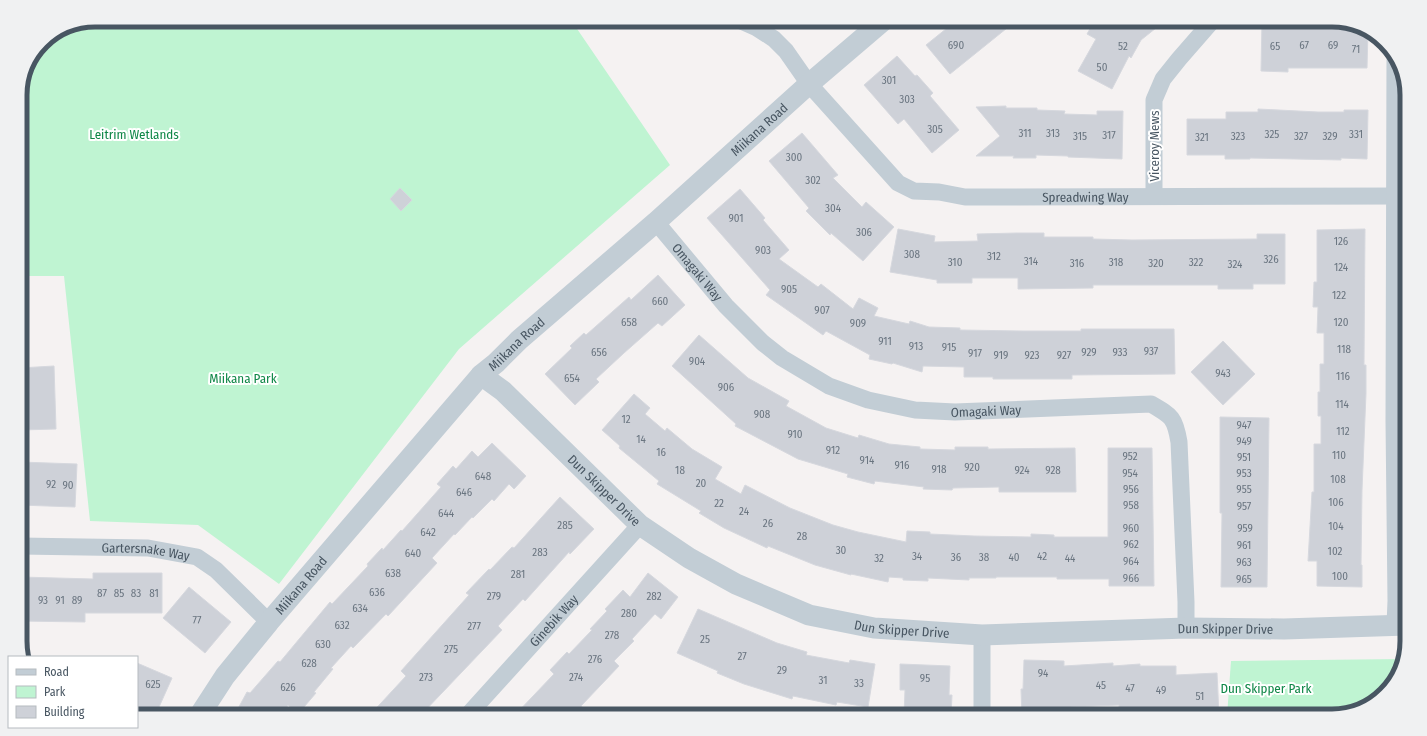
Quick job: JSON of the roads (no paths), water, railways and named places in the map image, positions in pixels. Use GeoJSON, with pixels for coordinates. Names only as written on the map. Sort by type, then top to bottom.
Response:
{"type":"FeatureCollection","features":[{"type":"Feature","properties":{"kind":"street","name":"Spreadwing Way"},"geometry":{"type":"LineString","coordinates":[[755,27],[774,39],[786,51],[809,84],[898,183],[914,191],[939,192],[965,197],[1400,195]]}},
{"type":"Feature","properties":{"kind":"street","name":"Miikana Road"},"geometry":{"type":"LineString","coordinates":[[204,709],[225,676],[269,622],[481,375],[496,363],[519,340],[656,222],[809,84],[876,27]]}},
{"type":"Feature","properties":{"kind":"street","name":"Viceroy Mews"},"geometry":{"type":"LineString","coordinates":[[1154,196],[1154,100],[1163,79],[1178,59],[1207,27]]}},
{"type":"Feature","properties":{"kind":"street"},"geometry":{"type":"LineString","coordinates":[[1396,72],[1400,195],[1394,421],[1396,601],[1400,620]]}},
{"type":"Feature","properties":{"kind":"street","name":"Omagaki Way"},"geometry":{"type":"LineString","coordinates":[[656,222],[726,306],[763,343],[782,358],[829,386],[868,400],[915,410],[955,412],[1151,404],[1166,413],[1172,418],[1175,424],[1179,442],[1186,628]]}},
{"type":"Feature","properties":{"kind":"street","name":"Dun Skipper Drive"},"geometry":{"type":"LineString","coordinates":[[481,375],[503,390],[640,525],[689,558],[736,584],[809,615],[874,628],[982,635],[1186,628],[1284,629],[1400,625]]}},
{"type":"Feature","properties":{"kind":"street","name":"Ginebik Way"},"geometry":{"type":"LineString","coordinates":[[473,709],[640,525]]}},
{"type":"Feature","properties":{"kind":"street","name":"Gartersnake Way"},"geometry":{"type":"LineString","coordinates":[[27,546],[148,548],[197,557],[216,570],[269,622]]}},
{"type":"Feature","properties":{"kind":"street"},"geometry":{"type":"LineString","coordinates":[[982,635],[982,709]]}},
{"type":"Feature","properties":{"kind":"park label","name":"Leitrim Wetlands"},"geometry":{"type":"Point","coordinates":[134,134]}},
{"type":"Feature","properties":{"kind":"park label","name":"Miikana Park"},"geometry":{"type":"Point","coordinates":[243,378]}},
{"type":"Feature","properties":{"kind":"park label","name":"Dun Skipper Park"},"geometry":{"type":"Point","coordinates":[1266,688]}}]}
